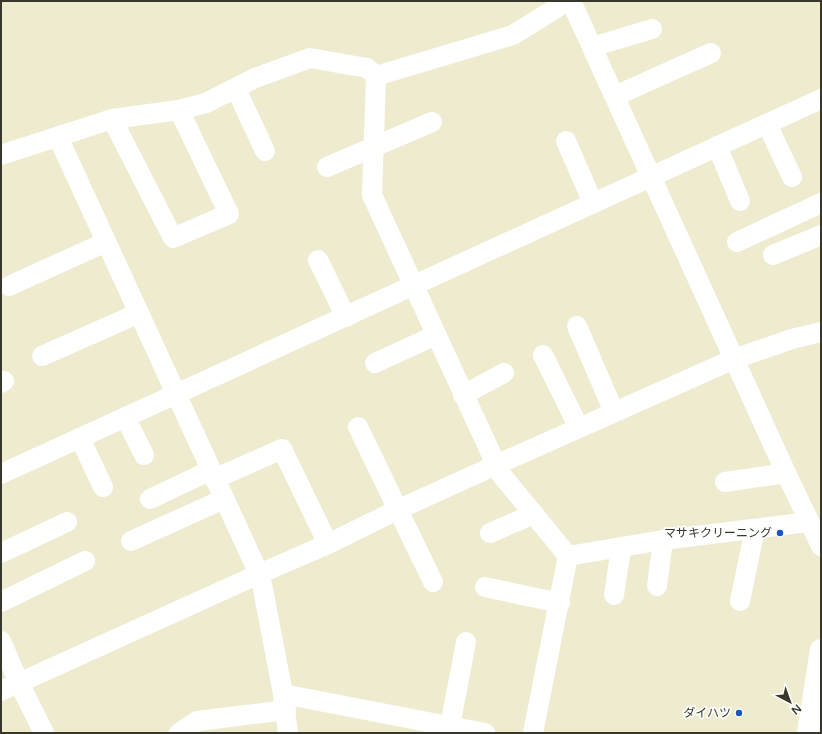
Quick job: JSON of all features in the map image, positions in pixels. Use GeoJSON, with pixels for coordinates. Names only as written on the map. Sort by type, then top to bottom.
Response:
{"type":"FeatureCollection","features":[{"type":"Feature","properties":{"kind":"highway"},"geometry":{"type":"LineString","coordinates":[[808,733],[821,650]]}},
{"type":"Feature","properties":{"kind":"street"},"geometry":{"type":"LineString","coordinates":[[376,76],[513,35],[558,7],[564,1]]}},
{"type":"Feature","properties":{"kind":"street"},"geometry":{"type":"LineString","coordinates":[[571,1],[808,522],[821,546]]}},
{"type":"Feature","properties":{"kind":"street"},"geometry":{"type":"LineString","coordinates":[[592,47],[652,29]]}},
{"type":"Feature","properties":{"kind":"street"},"geometry":{"type":"LineString","coordinates":[[615,96],[711,53]]}},
{"type":"Feature","properties":{"kind":"street"},"geometry":{"type":"LineString","coordinates":[[1,156],[112,119],[180,110],[206,102],[236,89],[255,78],[310,58],[367,68],[376,76]]}},
{"type":"Feature","properties":{"kind":"street"},"geometry":{"type":"LineString","coordinates":[[376,76],[372,195],[500,473],[568,556],[560,603],[532,733]]}},
{"type":"Feature","properties":{"kind":"street"},"geometry":{"type":"LineString","coordinates":[[236,89],[264,151]]}},
{"type":"Feature","properties":{"kind":"street"},"geometry":{"type":"LineString","coordinates":[[1,474],[821,99]]}},
{"type":"Feature","properties":{"kind":"street"},"geometry":{"type":"LineString","coordinates":[[112,119],[172,238],[230,214],[180,110]]}},
{"type":"Feature","properties":{"kind":"street"},"geometry":{"type":"LineString","coordinates":[[327,167],[432,122]]}},
{"type":"Feature","properties":{"kind":"street"},"geometry":{"type":"LineString","coordinates":[[767,124],[792,177]]}},
{"type":"Feature","properties":{"kind":"street"},"geometry":{"type":"LineString","coordinates":[[58,137],[259,574],[285,702],[288,733]]}},
{"type":"Feature","properties":{"kind":"street"},"geometry":{"type":"LineString","coordinates":[[566,141],[593,203]]}},
{"type":"Feature","properties":{"kind":"street"},"geometry":{"type":"LineString","coordinates":[[717,146],[740,201]]}},
{"type":"Feature","properties":{"kind":"street"},"geometry":{"type":"LineString","coordinates":[[737,242],[821,203]]}},
{"type":"Feature","properties":{"kind":"street"},"geometry":{"type":"LineString","coordinates":[[773,255],[821,235]]}},
{"type":"Feature","properties":{"kind":"street"},"geometry":{"type":"LineString","coordinates":[[9,286],[106,242]]}},
{"type":"Feature","properties":{"kind":"street"},"geometry":{"type":"LineString","coordinates":[[318,260],[346,317]]}},
{"type":"Feature","properties":{"kind":"street"},"geometry":{"type":"LineString","coordinates":[[42,356],[139,313]]}},
{"type":"Feature","properties":{"kind":"street"},"geometry":{"type":"LineString","coordinates":[[577,326],[614,412]]}},
{"type":"Feature","properties":{"kind":"street"},"geometry":{"type":"LineString","coordinates":[[1,691],[328,544],[397,510],[496,465],[734,359],[821,332]]}},
{"type":"Feature","properties":{"kind":"street"},"geometry":{"type":"LineString","coordinates":[[375,362],[436,335]]}},
{"type":"Feature","properties":{"kind":"street"},"geometry":{"type":"LineString","coordinates":[[543,355],[578,428]]}},
{"type":"Feature","properties":{"kind":"street"},"geometry":{"type":"LineString","coordinates":[[463,395],[504,373]]}},
{"type":"Feature","properties":{"kind":"street"},"geometry":{"type":"LineString","coordinates":[[125,417],[144,455]]}},
{"type":"Feature","properties":{"kind":"street"},"geometry":{"type":"LineString","coordinates":[[358,427],[433,582]]}},
{"type":"Feature","properties":{"kind":"street"},"geometry":{"type":"LineString","coordinates":[[80,438],[103,487]]}},
{"type":"Feature","properties":{"kind":"street"},"geometry":{"type":"LineString","coordinates":[[150,499],[282,449],[328,544]]}},
{"type":"Feature","properties":{"kind":"street"},"geometry":{"type":"LineString","coordinates":[[725,482],[786,473]]}},
{"type":"Feature","properties":{"kind":"street"},"geometry":{"type":"LineString","coordinates":[[131,541],[224,499]]}},
{"type":"Feature","properties":{"kind":"street"},"geometry":{"type":"LineString","coordinates":[[490,533],[534,514]]}},
{"type":"Feature","properties":{"kind":"street"},"geometry":{"type":"LineString","coordinates":[[1,553],[67,522]]}},
{"type":"Feature","properties":{"kind":"street"},"geometry":{"type":"LineString","coordinates":[[568,556],[663,540],[808,522]]}},
{"type":"Feature","properties":{"kind":"street"},"geometry":{"type":"LineString","coordinates":[[740,601],[755,529]]}},
{"type":"Feature","properties":{"kind":"street"},"geometry":{"type":"LineString","coordinates":[[657,586],[663,540]]}},
{"type":"Feature","properties":{"kind":"street"},"geometry":{"type":"LineString","coordinates":[[614,595],[621,548]]}},
{"type":"Feature","properties":{"kind":"street"},"geometry":{"type":"LineString","coordinates":[[1,602],[84,561]]}},
{"type":"Feature","properties":{"kind":"street"},"geometry":{"type":"LineString","coordinates":[[485,587],[560,603]]}},
{"type":"Feature","properties":{"kind":"street"},"geometry":{"type":"LineString","coordinates":[[1,641],[19,683],[44,733]]}},
{"type":"Feature","properties":{"kind":"street"},"geometry":{"type":"LineString","coordinates":[[450,726],[466,642]]}},
{"type":"Feature","properties":{"kind":"street"},"geometry":{"type":"LineString","coordinates":[[179,733],[197,721],[285,702],[450,726],[485,733]]}},
{"type":"Feature","properties":{"kind":"place","name":"マサキクリーニング"},"geometry":{"type":"Point","coordinates":[780,533]}},
{"type":"Feature","properties":{"kind":"place","name":"ダイハツ"},"geometry":{"type":"Point","coordinates":[739,713]}}]}
